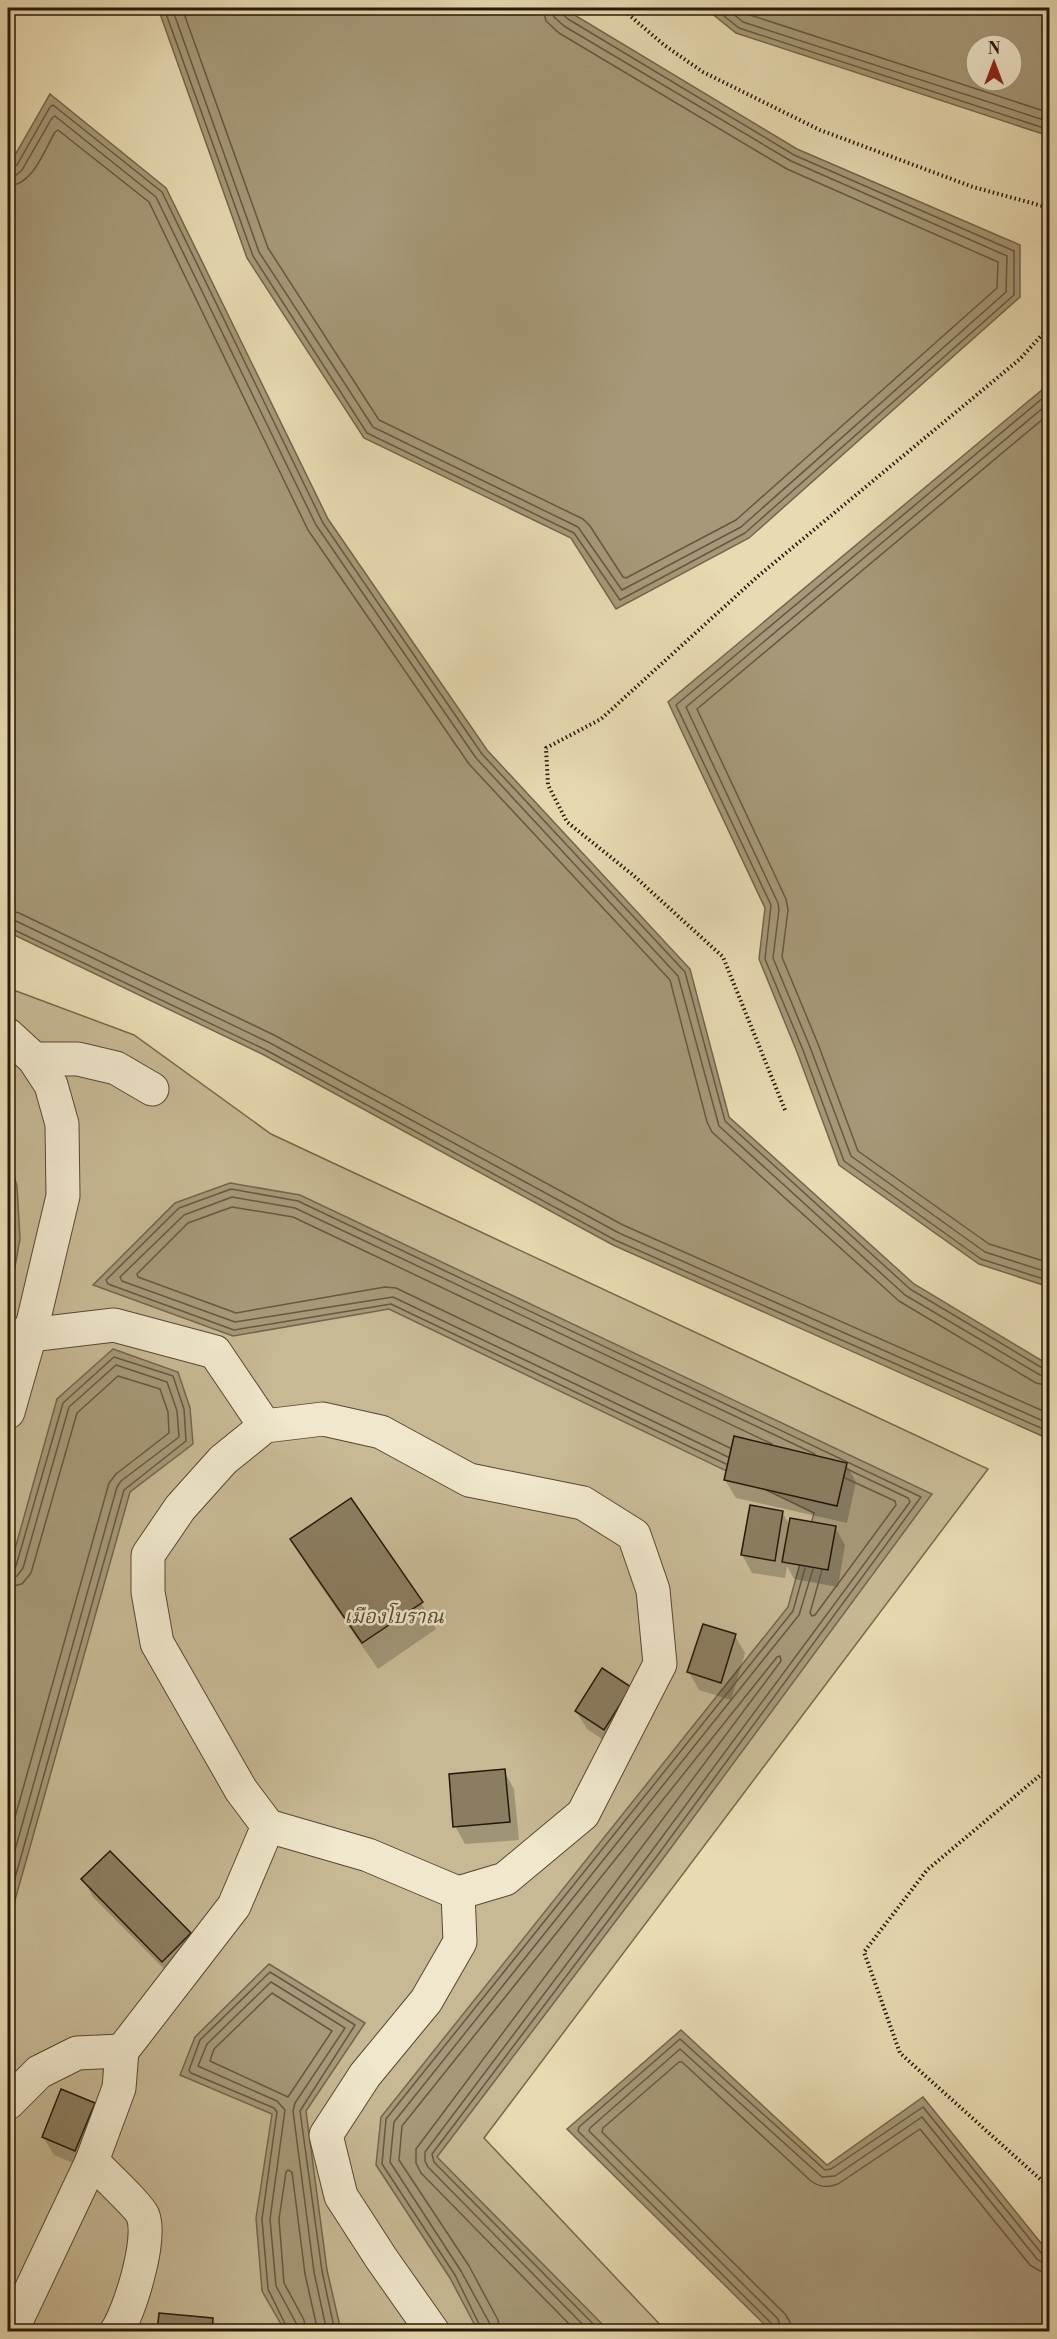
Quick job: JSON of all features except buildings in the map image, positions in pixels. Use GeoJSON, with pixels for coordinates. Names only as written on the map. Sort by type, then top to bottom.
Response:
{"type":"FeatureCollection","features":[{"type":"Feature","properties":{"kind":"lane"},"geometry":{"type":"LineString","coordinates":[[8,1035],[34,1059],[51,1085],[62,1124],[63,1196],[19,1335],[8,1412]]}},
{"type":"Feature","properties":{"kind":"lane"},"geometry":{"type":"LineString","coordinates":[[34,1059],[78,1059],[116,1068],[152,1089]]}},
{"type":"Feature","properties":{"kind":"lane"},"geometry":{"type":"LineString","coordinates":[[19,1335],[114,1325],[215,1352],[265,1426]]}},
{"type":"Feature","properties":{"kind":"lane"},"geometry":{"type":"LineString","coordinates":[[323,1419],[381,1432],[469,1480],[583,1503],[634,1535],[653,1590],[660,1664],[583,1814],[505,1879],[458,1893],[368,1855],[268,1826],[241,1790],[157,1643],[148,1592],[148,1555],[174,1517],[222,1460],[265,1426],[323,1419]]}},
{"type":"Feature","properties":{"kind":"lane"},"geometry":{"type":"LineString","coordinates":[[11,2326],[92,2161],[119,2088],[122,2051],[234,1906],[268,1826]]}},
{"type":"Feature","properties":{"kind":"lane"},"geometry":{"type":"LineString","coordinates":[[433,2331],[381,2258],[341,2196],[326,2135],[365,2075],[426,2001],[459,1942],[458,1893]]}},
{"type":"Feature","properties":{"kind":"lane"},"geometry":{"type":"LineString","coordinates":[[8,2103],[39,2072],[77,2053],[122,2051]]}},
{"type":"Feature","properties":{"kind":"lane"},"geometry":{"type":"LineString","coordinates":[[92,2161],[143,2214],[146,2236],[143,2261],[116,2331]]}},
{"type":"Feature","properties":{"kind":"path"},"geometry":{"type":"LineString","coordinates":[[621,8],[664,45],[703,72],[820,130],[973,187],[1050,208]]}},
{"type":"Feature","properties":{"kind":"path"},"geometry":{"type":"LineString","coordinates":[[784,1110],[723,957],[633,875],[567,822],[548,785],[546,748],[601,719],[757,577],[1020,359],[1050,326]]}},
{"type":"Feature","properties":{"kind":"path"},"geometry":{"type":"LineString","coordinates":[[1050,1767],[927,1870],[864,1952],[900,2053],[1050,2188]]}},
{"type":"Feature","properties":{"kind":"green space","name":"เมืองโบราณ"},"geometry":{"type":"Polygon","coordinates":[[[8,988],[134,1035],[271,1134],[988,1469],[484,2138],[666,2331],[8,2331],[8,988]]]}},
{"type":"Feature","properties":{"kind":"water"},"geometry":{"type":"Polygon","coordinates":[[[158,8],[563,8],[797,149],[1020,245],[1020,297],[749,538],[616,609],[571,538],[364,438],[247,258],[158,8]]]}},
{"type":"Feature","properties":{"kind":"water"},"geometry":{"type":"Polygon","coordinates":[[[705,8],[1049,8],[1049,136],[736,33],[705,8]]]}},
{"type":"Feature","properties":{"kind":"water"},"geometry":{"type":"Polygon","coordinates":[[[50,94],[166,188],[328,519],[487,750],[690,969],[729,1117],[914,1284],[1049,1365],[1049,1439],[613,1245],[264,1055],[8,932],[8,164],[50,94]]]}},
{"type":"Feature","properties":{"kind":"water"},"geometry":{"type":"Polygon","coordinates":[[[1049,384],[1049,1287],[979,1264],[839,1165],[759,959],[765,908],[668,702],[1049,384]]]}},
{"type":"Feature","properties":{"kind":"water"},"geometry":{"type":"Polygon","coordinates":[[[8,1157],[17,1186],[20,1239],[8,1306],[8,1157]]]}},
{"type":"Feature","properties":{"kind":"water"},"geometry":{"type":"Polygon","coordinates":[[[230,1183],[300,1195],[932,1494],[662,1860],[437,2157],[609,2331],[478,2331],[450,2278],[376,2165],[381,2117],[788,1607],[814,1513],[389,1309],[233,1336],[93,1285],[175,1203],[230,1183]]]}},
{"type":"Feature","properties":{"kind":"water"},"geometry":{"type":"Polygon","coordinates":[[[113,1349],[178,1372],[190,1408],[193,1444],[130,1492],[8,1925],[8,1574],[57,1399],[113,1349]]]}},
{"type":"Feature","properties":{"kind":"water"},"geometry":{"type":"Polygon","coordinates":[[[269,1964],[365,2023],[306,2111],[327,2270],[341,2331],[285,2331],[262,2291],[256,2218],[272,2114],[180,2075],[195,2037],[269,1964]]]}},
{"type":"Feature","properties":{"kind":"water"},"geometry":{"type":"Polygon","coordinates":[[[681,2030],[827,2165],[923,2097],[1049,2253],[1049,2331],[771,2331],[567,2129],[681,2030]]]}}]}
